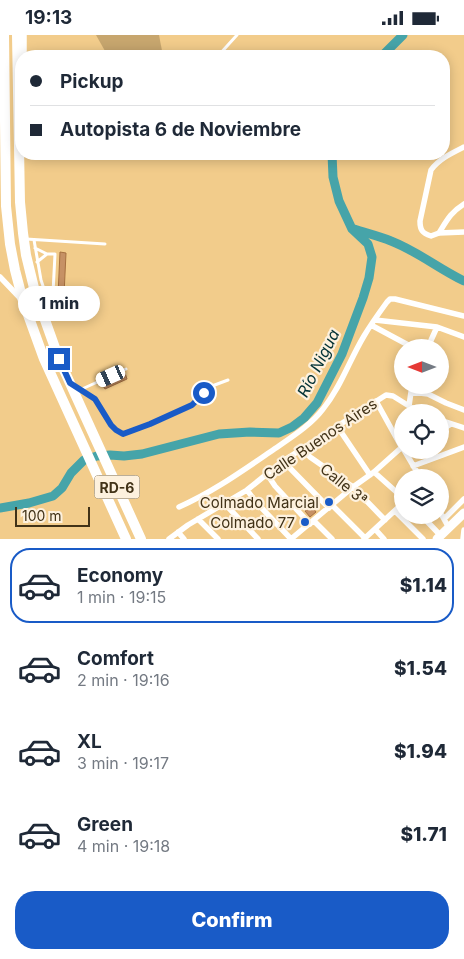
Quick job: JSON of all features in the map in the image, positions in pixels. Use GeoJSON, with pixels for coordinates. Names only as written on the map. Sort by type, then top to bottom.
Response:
{"type":"FeatureCollection","features":[{"type":"Feature","properties":{"kind":"highway","name":"RD-6"},"geometry":{"type":"LineString","coordinates":[[4,35],[2,101],[6,206],[10,245],[23,301],[44,359],[126,539]]}},
{"type":"Feature","properties":{"kind":"highway","name":"RD-6"},"geometry":{"type":"LineString","coordinates":[[17,35],[18,50]]}},
{"type":"Feature","properties":{"kind":"highway","name":"RD-6"},"geometry":{"type":"LineString","coordinates":[[20,160],[20,203],[29,240],[31,278],[40,309],[56,352],[141,539]]}},
{"type":"Feature","properties":{"kind":"highway"},"geometry":{"type":"LineString","coordinates":[[20,178],[22,160]]}},
{"type":"Feature","properties":{"kind":"street"},"geometry":{"type":"LineString","coordinates":[[24,35],[24,50]]}},
{"type":"Feature","properties":{"kind":"street"},"geometry":{"type":"LineString","coordinates":[[2,101],[15,102]]}},
{"type":"Feature","properties":{"kind":"street"},"geometry":{"type":"LineString","coordinates":[[450,155],[464,147]]}},
{"type":"Feature","properties":{"kind":"street"},"geometry":{"type":"LineString","coordinates":[[441,160],[431,170],[420,229],[423,233],[431,236],[439,233],[464,232]]}},
{"type":"Feature","properties":{"kind":"street"},"geometry":{"type":"LineString","coordinates":[[439,233],[454,210],[464,204]]}},
{"type":"Feature","properties":{"kind":"street"},"geometry":{"type":"LineString","coordinates":[[0,277],[23,301]]}},
{"type":"Feature","properties":{"kind":"street"},"geometry":{"type":"LineString","coordinates":[[179,507],[212,491],[243,471],[310,422],[322,411],[334,394],[363,337],[390,299],[464,316]]}},
{"type":"Feature","properties":{"kind":"street"},"geometry":{"type":"LineString","coordinates":[[373,322],[437,327],[464,337]]}},
{"type":"Feature","properties":{"kind":"street"},"geometry":{"type":"LineString","coordinates":[[373,322],[400,339]]}},
{"type":"Feature","properties":{"kind":"street"},"geometry":{"type":"LineString","coordinates":[[432,339],[437,327]]}},
{"type":"Feature","properties":{"kind":"street"},"geometry":{"type":"LineString","coordinates":[[428,394],[464,410]]}},
{"type":"Feature","properties":{"kind":"street","name":"Calle Buenos Aires"},"geometry":{"type":"LineString","coordinates":[[169,539],[198,519],[247,490],[283,461],[386,395],[393,396],[405,404]]}},
{"type":"Feature","properties":{"kind":"street"},"geometry":{"type":"LineString","coordinates":[[376,401],[394,432]]}},
{"type":"Feature","properties":{"kind":"street"},"geometry":{"type":"LineString","coordinates":[[451,424],[464,428]]}},
{"type":"Feature","properties":{"kind":"street"},"geometry":{"type":"LineString","coordinates":[[338,426],[372,473],[394,491]]}},
{"type":"Feature","properties":{"kind":"street"},"geometry":{"type":"LineString","coordinates":[[413,465],[464,447]]}},
{"type":"Feature","properties":{"kind":"street","name":"Calle 3ª"},"geometry":{"type":"LineString","coordinates":[[303,449],[310,457],[353,487],[385,520]]}},
{"type":"Feature","properties":{"kind":"street"},"geometry":{"type":"LineString","coordinates":[[247,490],[254,501],[292,539],[394,455]]}},
{"type":"Feature","properties":{"kind":"street"},"geometry":{"type":"LineString","coordinates":[[409,459],[415,469]]}},
{"type":"Feature","properties":{"kind":"street"},"geometry":{"type":"LineString","coordinates":[[283,461],[364,539],[394,512]]}},
{"type":"Feature","properties":{"kind":"street"},"geometry":{"type":"LineString","coordinates":[[266,474],[275,486],[332,539]]}},
{"type":"Feature","properties":{"kind":"street"},"geometry":{"type":"LineString","coordinates":[[449,514],[464,499]]}},
{"type":"Feature","properties":{"kind":"street"},"geometry":{"type":"LineString","coordinates":[[225,503],[258,539]]}},
{"type":"Feature","properties":{"kind":"street"},"geometry":{"type":"LineString","coordinates":[[428,524],[439,537],[464,513]]}},
{"type":"Feature","properties":{"kind":"street"},"geometry":{"type":"LineString","coordinates":[[198,519],[218,539]]}},
{"type":"Feature","properties":{"kind":"street"},"geometry":{"type":"LineString","coordinates":[[408,524],[423,539]]}},
{"type":"Feature","properties":{"kind":"street"},"geometry":{"type":"LineString","coordinates":[[447,524],[449,528]]}},
{"type":"Feature","properties":{"kind":"street"},"geometry":{"type":"LineString","coordinates":[[375,529],[384,539]]}},
{"type":"Feature","properties":{"kind":"street"},"geometry":{"type":"LineString","coordinates":[[463,539],[464,530]]}},
{"type":"Feature","properties":{"kind":"street"},"geometry":{"type":"LineString","coordinates":[[178,532],[184,539]]}},
{"type":"Feature","properties":{"kind":"lane"},"geometry":{"type":"LineString","coordinates":[[223,50],[237,35]]}},
{"type":"Feature","properties":{"kind":"lane"},"geometry":{"type":"LineString","coordinates":[[29,240],[105,244]]}},
{"type":"Feature","properties":{"kind":"lane"},"geometry":{"type":"LineString","coordinates":[[29,240],[35,248],[47,254],[55,254],[54,293],[47,297],[40,309]]}},
{"type":"Feature","properties":{"kind":"lane"},"geometry":{"type":"LineString","coordinates":[[35,248],[41,280],[47,297]]}},
{"type":"Feature","properties":{"kind":"lane"},"geometry":{"type":"LineString","coordinates":[[37,262],[47,254]]}},
{"type":"Feature","properties":{"kind":"lane"},"geometry":{"type":"LineString","coordinates":[[82,390],[126,369]]}},
{"type":"Feature","properties":{"kind":"lane"},"geometry":{"type":"LineString","coordinates":[[70,383],[95,399],[111,425],[123,434],[192,405],[212,386],[228,380]]}},
{"type":"Feature","properties":{"kind":"shaded area"},"geometry":{"type":"Polygon","coordinates":[[[96,35],[159,35],[162,50],[104,50],[96,35]]]}},
{"type":"Feature","properties":{"kind":"building"},"geometry":{"type":"Polygon","coordinates":[[[60,252],[66,253],[64,295],[58,295],[60,252]]]}},
{"type":"Feature","properties":{"kind":"building"},"geometry":{"type":"Polygon","coordinates":[[[125,373],[127,379],[105,389],[102,384],[125,373]]]}},
{"type":"Feature","properties":{"kind":"building"},"geometry":{"type":"Polygon","coordinates":[[[311,506],[316,512],[310,517],[305,511],[311,506]]]}},
{"type":"Feature","properties":{"kind":"waterway","name":"Río Nigua"},"geometry":{"type":"LineString","coordinates":[[388,50],[403,35]]}},
{"type":"Feature","properties":{"kind":"waterway","name":"Río Nigua"},"geometry":{"type":"LineString","coordinates":[[0,508],[29,503],[53,496],[62,488],[71,473],[84,460],[97,456],[142,454],[219,434],[279,433],[292,427],[304,418],[317,403],[342,354],[363,298],[369,278],[372,257],[368,244],[352,229],[339,201],[333,177],[332,160]]}},
{"type":"Feature","properties":{"kind":"waterway"},"geometry":{"type":"LineString","coordinates":[[354,229],[401,245],[464,281]]}},
{"type":"Feature","properties":{"kind":"place","name":"Colmado Marcial"},"geometry":{"type":"Point","coordinates":[329,502]}},
{"type":"Feature","properties":{"kind":"place","name":"Colmado 77"},"geometry":{"type":"Point","coordinates":[305,522]}},
{"type":"Feature","properties":{"kind":"route"},"geometry":{"type":"LineString","coordinates":[[59,359],[70,383],[95,399],[111,425],[123,434],[192,405],[204,393]]}}]}
